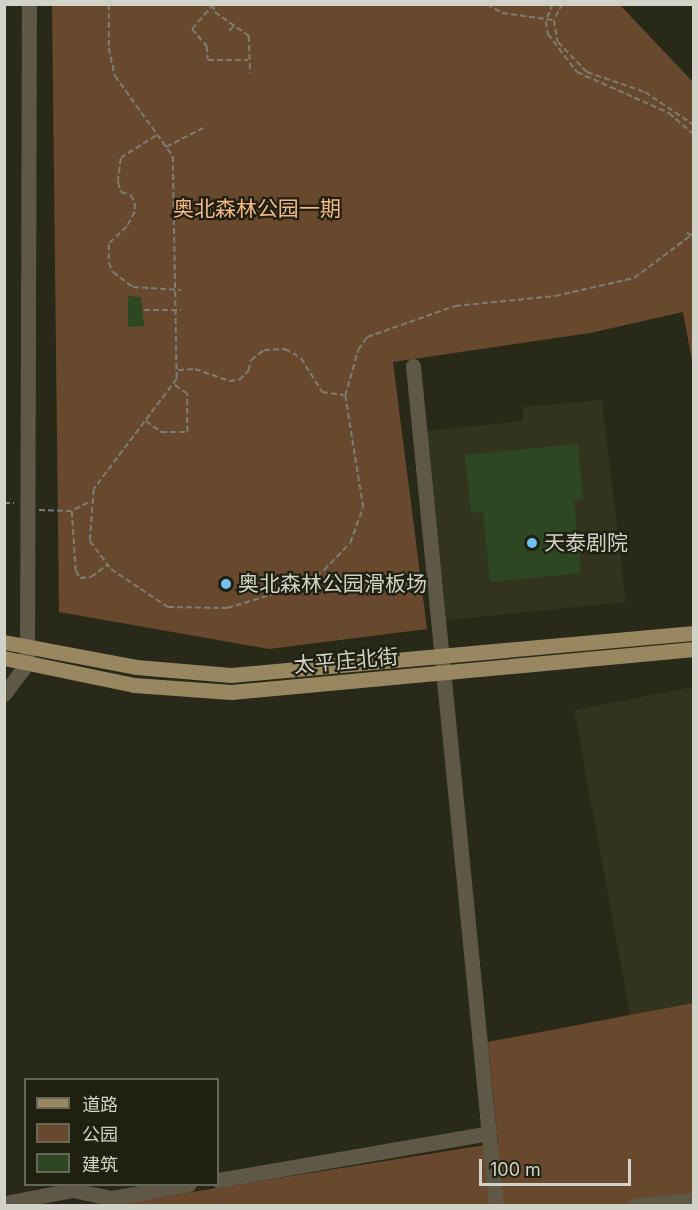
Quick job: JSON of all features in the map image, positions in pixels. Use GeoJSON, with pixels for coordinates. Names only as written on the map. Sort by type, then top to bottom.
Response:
{"type":"FeatureCollection","features":[{"type":"Feature","properties":{"kind":"main road","name":"太平庄北街"},"geometry":{"type":"LineString","coordinates":[[4,642],[136,668],[221,675],[693,633]]}},
{"type":"Feature","properties":{"kind":"main road","name":"太平庄北街"},"geometry":{"type":"LineString","coordinates":[[4,658],[134,685],[231,692],[693,649]]}},
{"type":"Feature","properties":{"kind":"street"},"geometry":{"type":"LineString","coordinates":[[4,694],[27,663],[29,4]]}},
{"type":"Feature","properties":{"kind":"street"},"geometry":{"type":"LineString","coordinates":[[413,366],[496,1206]]}},
{"type":"Feature","properties":{"kind":"street"},"geometry":{"type":"LineString","coordinates":[[219,1180],[489,1133]]}},
{"type":"Feature","properties":{"kind":"street"},"geometry":{"type":"LineString","coordinates":[[4,1203],[73,1190],[112,1198],[183,1186]]}},
{"type":"Feature","properties":{"kind":"street"},"geometry":{"type":"LineString","coordinates":[[634,1206],[693,1200]]}},
{"type":"Feature","properties":{"kind":"path"},"geometry":{"type":"LineString","coordinates":[[109,4],[110,61],[115,76],[172,156],[177,370],[173,384],[104,474],[90,502],[90,541],[107,565],[168,607],[204,609],[274,595],[301,586],[324,570],[350,543],[363,508],[345,396],[358,350],[367,337],[449,308],[555,296],[634,278],[693,235]]}},
{"type":"Feature","properties":{"kind":"path"},"geometry":{"type":"LineString","coordinates":[[214,4],[215,12],[249,36],[250,73]]}},
{"type":"Feature","properties":{"kind":"path"},"geometry":{"type":"LineString","coordinates":[[214,4],[192,29],[207,46],[208,60],[248,60]]}},
{"type":"Feature","properties":{"kind":"path"},"geometry":{"type":"LineString","coordinates":[[486,4],[502,13],[546,21],[554,20]]}},
{"type":"Feature","properties":{"kind":"path"},"geometry":{"type":"LineString","coordinates":[[552,4],[546,21],[556,47],[578,72],[669,113],[693,135]]}},
{"type":"Feature","properties":{"kind":"path"},"geometry":{"type":"LineString","coordinates":[[563,4],[554,20],[558,42],[587,72],[645,92],[693,125]]}},
{"type":"Feature","properties":{"kind":"path"},"geometry":{"type":"LineString","coordinates":[[229,31],[234,25]]}},
{"type":"Feature","properties":{"kind":"path"},"geometry":{"type":"LineString","coordinates":[[166,147],[203,128]]}},
{"type":"Feature","properties":{"kind":"path"},"geometry":{"type":"LineString","coordinates":[[157,135],[121,158],[118,182],[121,192],[131,195],[135,203],[135,212],[127,227],[109,244],[109,263],[112,272],[133,287],[181,290]]}},
{"type":"Feature","properties":{"kind":"path"},"geometry":{"type":"LineString","coordinates":[[687,233],[693,235]]}},
{"type":"Feature","properties":{"kind":"path"},"geometry":{"type":"LineString","coordinates":[[144,310],[181,310]]}},
{"type":"Feature","properties":{"kind":"path"},"geometry":{"type":"LineString","coordinates":[[177,370],[195,369],[229,381],[239,380],[248,371],[251,360],[264,351],[285,349],[301,358],[322,392],[345,396]]}},
{"type":"Feature","properties":{"kind":"path"},"geometry":{"type":"LineString","coordinates":[[146,421],[161,432],[187,432],[187,394],[173,384]]}},
{"type":"Feature","properties":{"kind":"path"},"geometry":{"type":"LineString","coordinates":[[27,509],[72,511],[81,503],[90,502]]}},
{"type":"Feature","properties":{"kind":"path"},"geometry":{"type":"LineString","coordinates":[[72,511],[80,578],[91,578],[107,565]]}},
{"type":"Feature","properties":{"kind":"shaded area"},"geometry":{"type":"Polygon","coordinates":[[[602,400],[626,602],[447,620],[426,431],[523,421],[523,407],[602,400]]]}},
{"type":"Feature","properties":{"kind":"shaded area"},"geometry":{"type":"Polygon","coordinates":[[[693,687],[693,1003],[630,1015],[574,710],[693,687]]]}},
{"type":"Feature","properties":{"kind":"green space","name":"奥北森林公园一期"},"geometry":{"type":"Polygon","coordinates":[[[52,5],[620,5],[693,82],[693,366],[683,312],[590,333],[393,362],[427,629],[269,649],[59,612],[52,5]]]}},
{"type":"Feature","properties":{"kind":"green space"},"geometry":{"type":"Polygon","coordinates":[[[693,1003],[693,1205],[105,1206],[498,1143],[488,1042],[693,1003]]]}},
{"type":"Feature","properties":{"kind":"building"},"geometry":{"type":"Polygon","coordinates":[[[128,296],[141,297],[144,326],[128,327],[128,296]]]}},
{"type":"Feature","properties":{"kind":"building","name":"天泰剧院"},"geometry":{"type":"Polygon","coordinates":[[[578,444],[583,500],[574,501],[581,573],[490,582],[483,512],[471,513],[465,455],[578,444]]]}},
{"type":"Feature","properties":{"kind":"place","name":"天泰剧院"},"geometry":{"type":"Point","coordinates":[532,543]}},
{"type":"Feature","properties":{"kind":"place","name":"奥北森林公园滑板场"},"geometry":{"type":"Point","coordinates":[226,584]}}]}
